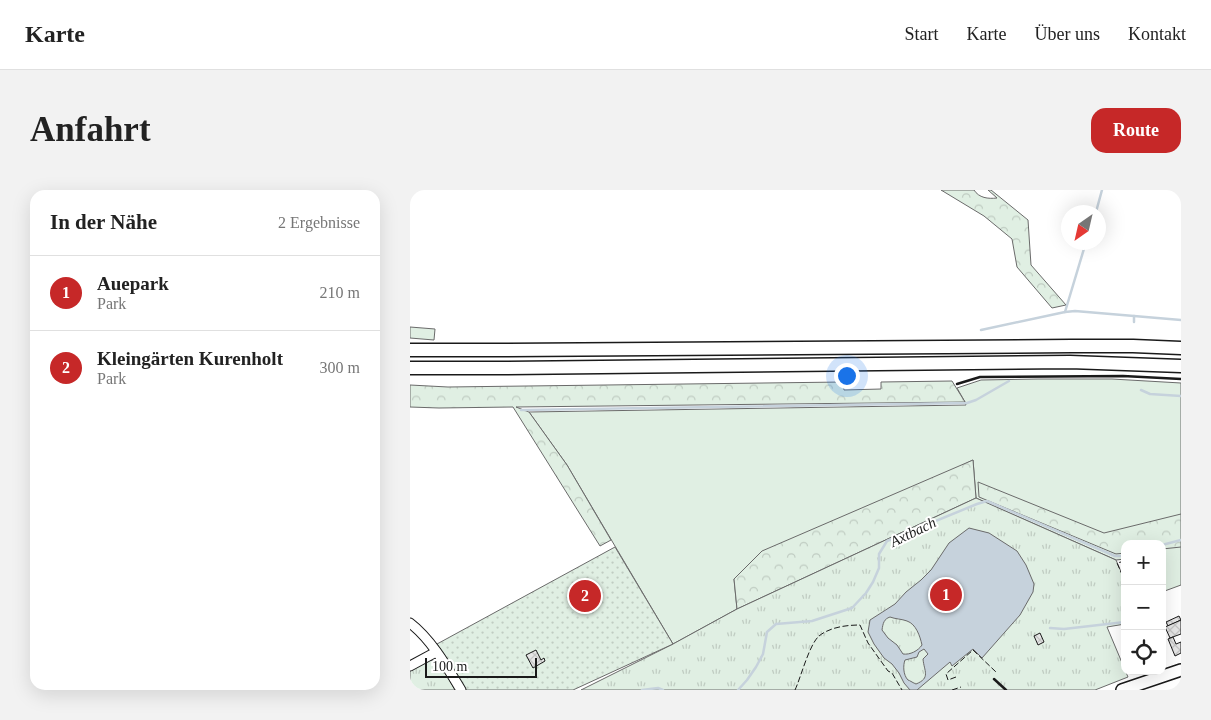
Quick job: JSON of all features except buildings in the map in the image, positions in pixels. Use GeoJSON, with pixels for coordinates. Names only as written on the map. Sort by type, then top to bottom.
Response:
{"type":"FeatureCollection","features":[{"type":"Feature","properties":{"kind":"highway"},"geometry":{"type":"LineString","coordinates":[[410,350],[1072,346],[1181,348]]}},
{"type":"Feature","properties":{"kind":"highway"},"geometry":{"type":"LineString","coordinates":[[410,368],[1070,362],[1181,366]]}},
{"type":"Feature","properties":{"kind":"main road"},"geometry":{"type":"LineString","coordinates":[[1122,690],[1181,670]]}},
{"type":"Feature","properties":{"kind":"street"},"geometry":{"type":"LineString","coordinates":[[410,623],[432,645],[461,690]]}},
{"type":"Feature","properties":{"kind":"street"},"geometry":{"type":"LineString","coordinates":[[410,666],[436,652]]}},
{"type":"Feature","properties":{"kind":"green space"},"geometry":{"type":"Polygon","coordinates":[[[941,190],[974,190],[978,195],[997,198],[988,190],[991,190],[1028,220],[1031,265],[1066,305],[1052,308],[1017,267],[1012,239],[984,216],[941,190]]]}},
{"type":"Feature","properties":{"kind":"green space"},"geometry":{"type":"Polygon","coordinates":[[[410,327],[435,329],[434,340],[410,338],[410,327]]]}},
{"type":"Feature","properties":{"kind":"green space"},"geometry":{"type":"Polygon","coordinates":[[[1112,379],[1181,383],[1181,585],[1166,591],[1166,540],[1121,540],[1121,559],[1116,560],[976,498],[973,460],[734,579],[737,609],[673,644],[567,465],[529,412],[966,405],[957,388],[981,380],[1112,379]]]}},
{"type":"Feature","properties":{"kind":"green space"},"geometry":{"type":"Polygon","coordinates":[[[952,381],[965,402],[516,407],[529,412],[567,465],[611,540],[600,546],[513,407],[410,407],[410,385],[448,387],[843,382],[844,390],[881,389],[881,382],[952,381]]]}},
{"type":"Feature","properties":{"kind":"green space"},"geometry":{"type":"Polygon","coordinates":[[[973,460],[976,498],[737,609],[734,579],[762,551],[973,460]]]}},
{"type":"Feature","properties":{"kind":"green space"},"geometry":{"type":"Polygon","coordinates":[[[978,482],[1104,533],[1181,514],[1181,547],[1166,549],[1166,540],[1121,540],[1121,553],[1116,554],[979,497],[978,482]]]}},
{"type":"Feature","properties":{"kind":"green space"},"geometry":{"type":"Polygon","coordinates":[[[976,498],[1116,560],[1121,572],[1121,625],[1107,627],[1121,660],[1121,675],[1127,675],[1128,677],[1095,690],[581,690],[673,644],[737,609],[976,498]]]}},
{"type":"Feature","properties":{"kind":"green space"},"geometry":{"type":"Polygon","coordinates":[[[615,547],[673,644],[573,690],[465,690],[437,644],[615,547]]]}},
{"type":"Feature","properties":{"kind":"green space"},"geometry":{"type":"Polygon","coordinates":[[[430,660],[440,663],[455,690],[410,690],[410,670],[430,660]]]}},
{"type":"Feature","properties":{"kind":"shaded area"},"geometry":{"type":"Polygon","coordinates":[[[969,528],[989,533],[1017,551],[1026,565],[1034,584],[1033,592],[1020,615],[982,658],[973,649],[952,666],[950,662],[917,690],[910,690],[892,664],[884,658],[874,644],[868,632],[870,620],[895,604],[921,580],[931,570],[949,543],[969,528]],[[890,617],[884,622],[882,630],[903,654],[911,653],[922,645],[919,634],[913,625],[907,621],[890,617]],[[924,649],[919,652],[917,657],[905,660],[904,662],[906,678],[916,684],[924,679],[926,674],[923,659],[928,654],[924,649]]]}},
{"type":"Feature","properties":{"kind":"waterway"},"geometry":{"type":"LineString","coordinates":[[1098,205],[1102,190]]}},
{"type":"Feature","properties":{"kind":"waterway"},"geometry":{"type":"LineString","coordinates":[[1065,312],[1084,250]]}},
{"type":"Feature","properties":{"kind":"waterway"},"geometry":{"type":"LineString","coordinates":[[981,330],[1075,311],[1134,316],[1134,322]]}},
{"type":"Feature","properties":{"kind":"waterway"},"geometry":{"type":"LineString","coordinates":[[1134,316],[1181,320]]}},
{"type":"Feature","properties":{"kind":"waterway"},"geometry":{"type":"LineString","coordinates":[[521,410],[967,403],[976,400],[1009,381]]}},
{"type":"Feature","properties":{"kind":"waterway"},"geometry":{"type":"LineString","coordinates":[[1141,390],[1150,394],[1181,396]]}},
{"type":"Feature","properties":{"kind":"waterway","name":"Axtbach"},"geometry":{"type":"LineString","coordinates":[[738,690],[756,667],[763,654],[767,632],[776,624],[812,621],[852,608],[873,582],[879,568],[879,554],[887,541],[977,504],[987,501],[1115,556],[1121,556]]}},
{"type":"Feature","properties":{"kind":"waterway","name":"Axtbach"},"geometry":{"type":"LineString","coordinates":[[1166,544],[1181,540]]}},
{"type":"Feature","properties":{"kind":"waterway"},"geometry":{"type":"LineString","coordinates":[[1050,628],[1064,629],[1121,622]]}},
{"type":"Feature","properties":{"kind":"waterway","name":"Axtbach"},"geometry":{"type":"LineString","coordinates":[[642,690],[658,688],[663,690]]}},
{"type":"Feature","properties":{"kind":"fence"},"geometry":{"type":"LineString","coordinates":[[1121,562],[1117,563],[1121,572]]}},
{"type":"Feature","properties":{"kind":"fence"},"geometry":{"type":"LineString","coordinates":[[795,690],[815,640],[823,633],[833,629],[860,625],[868,643],[888,671],[892,673],[902,690]]}},
{"type":"Feature","properties":{"kind":"fence"},"geometry":{"type":"LineString","coordinates":[[956,677],[948,680],[946,674],[973,650],[996,672]]}},
{"type":"Feature","properties":{"kind":"fence"},"geometry":{"type":"LineString","coordinates":[[952,690],[961,687]]}},
{"type":"Feature","properties":{"kind":"wall"},"geometry":{"type":"LineString","coordinates":[[957,384],[980,377],[1123,376],[1181,379]]}},
{"type":"Feature","properties":{"kind":"wall"},"geometry":{"type":"LineString","coordinates":[[994,679],[1006,690]]}},
{"type":"Feature","properties":{"kind":"place","name":"Auepark"},"geometry":{"type":"Point","coordinates":[946,595]}},
{"type":"Feature","properties":{"kind":"place","name":"Kleingärten Kurenholt"},"geometry":{"type":"Point","coordinates":[585,596]}}]}
